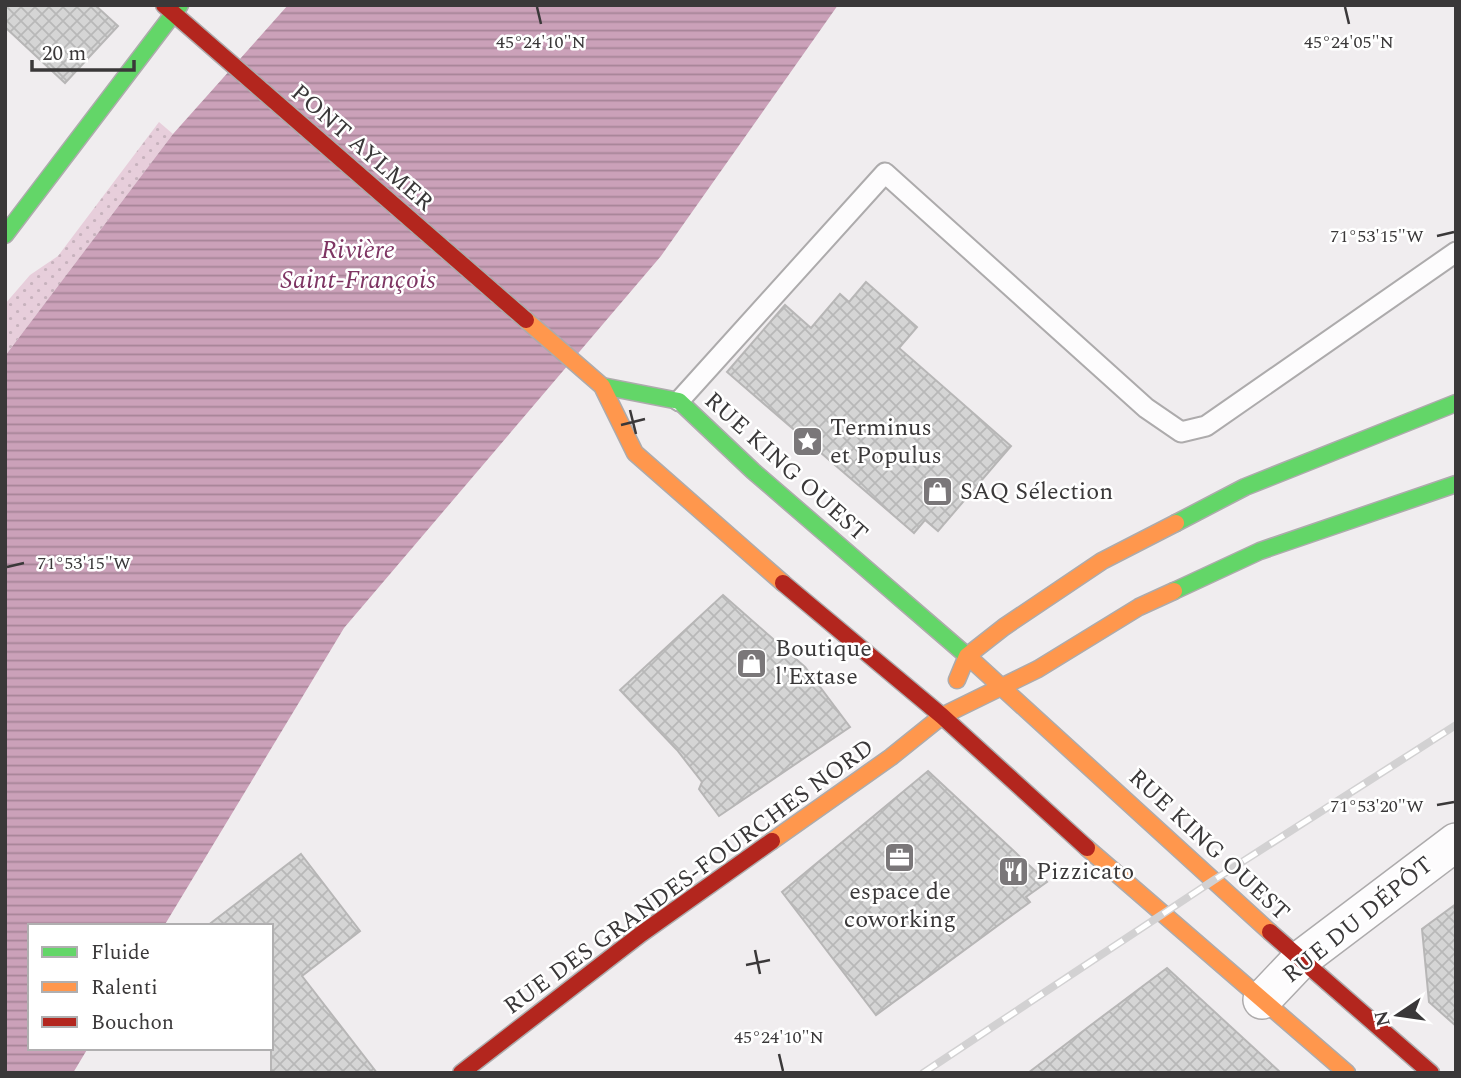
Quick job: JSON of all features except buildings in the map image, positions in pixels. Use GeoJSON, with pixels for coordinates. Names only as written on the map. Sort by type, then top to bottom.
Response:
{"type":"FeatureCollection","features":[{"type":"Feature","properties":{"kind":"main road","name":"PONT AYLMER"},"geometry":{"type":"LineString","coordinates":[[173,8],[219,55],[602,386]]}},
{"type":"Feature","properties":{"kind":"main road"},"geometry":{"type":"LineString","coordinates":[[5,235],[173,8]]}},
{"type":"Feature","properties":{"kind":"main road"},"geometry":{"type":"LineString","coordinates":[[602,386],[635,453],[707,519],[942,716],[1111,870],[1347,1073]]}},
{"type":"Feature","properties":{"kind":"main road","name":"RUE KING OUEST"},"geometry":{"type":"LineString","coordinates":[[602,386],[679,401],[753,471],[1045,724],[1300,960],[1431,1073]]}},
{"type":"Feature","properties":{"kind":"main road"},"geometry":{"type":"LineString","coordinates":[[942,716],[967,656],[1004,627],[1102,561],[1245,487],[1456,403]]}},
{"type":"Feature","properties":{"kind":"main road"},"geometry":{"type":"LineString","coordinates":[[942,716],[1002,688],[1139,607],[1260,551],[1456,484]]}},
{"type":"Feature","properties":{"kind":"main road","name":"RUE DES GRANDES-FOURCHES NORD"},"geometry":{"type":"LineString","coordinates":[[461,1073],[651,927],[891,757],[942,716]]}},
{"type":"Feature","properties":{"kind":"street","name":"RUE DU DÉPÔT"},"geometry":{"type":"LineString","coordinates":[[1262,1000],[1300,960],[1456,842]]}},
{"type":"Feature","properties":{"kind":"lane"},"geometry":{"type":"LineString","coordinates":[[679,401],[885,173],[1146,408],[1181,432],[1206,426],[1456,252]]}},
{"type":"Feature","properties":{"kind":"shaded area"},"geometry":{"type":"Polygon","coordinates":[[[159,122],[173,134],[5,356],[5,304],[30,275],[58,256],[159,122]]]}},
{"type":"Feature","properties":{"kind":"water","name":"Rivière Saint-François"},"geometry":{"type":"Polygon","coordinates":[[[288,5],[838,5],[661,256],[344,628],[165,924],[28,924],[28,1050],[87,1050],[73,1073],[5,1073],[5,356],[173,134],[288,5]]]}},
{"type":"Feature","properties":{"kind":"railway"},"geometry":{"type":"LineString","coordinates":[[923,1073],[1214,880],[1456,725]]}},
{"type":"Feature","properties":{"kind":"traffic: fast"},"geometry":{"type":"LineString","coordinates":[[5,235],[180,5]]}},
{"type":"Feature","properties":{"kind":"traffic: fast"},"geometry":{"type":"LineString","coordinates":[[602,386],[679,401],[753,471],[973,661]]}},
{"type":"Feature","properties":{"kind":"traffic: fast"},"geometry":{"type":"LineString","coordinates":[[1176,523],[1245,487],[1456,403]]}},
{"type":"Feature","properties":{"kind":"traffic: fast"},"geometry":{"type":"LineString","coordinates":[[1174,591],[1260,551],[1456,484]]}},
{"type":"Feature","properties":{"kind":"traffic: slow"},"geometry":{"type":"LineString","coordinates":[[526,320],[602,386],[635,453],[783,583]]}},
{"type":"Feature","properties":{"kind":"traffic: slow"},"geometry":{"type":"LineString","coordinates":[[957,680],[967,656],[1004,627],[1102,561],[1176,523]]}},
{"type":"Feature","properties":{"kind":"traffic: slow"},"geometry":{"type":"LineString","coordinates":[[772,841],[891,757],[942,716],[1038,669],[1139,607],[1174,591]]}},
{"type":"Feature","properties":{"kind":"traffic: slow"},"geometry":{"type":"LineString","coordinates":[[973,661],[1270,932]]}},
{"type":"Feature","properties":{"kind":"traffic: slow"},"geometry":{"type":"LineString","coordinates":[[1087,848],[1347,1073]]}},
{"type":"Feature","properties":{"kind":"traffic: jam"},"geometry":{"type":"LineString","coordinates":[[164,5],[526,320]]}},
{"type":"Feature","properties":{"kind":"traffic: jam"},"geometry":{"type":"LineString","coordinates":[[783,583],[942,716],[1087,848]]}},
{"type":"Feature","properties":{"kind":"traffic: jam"},"geometry":{"type":"LineString","coordinates":[[461,1073],[641,934],[772,841]]}},
{"type":"Feature","properties":{"kind":"traffic: jam"},"geometry":{"type":"LineString","coordinates":[[1270,932],[1431,1073]]}},
{"type":"Feature","properties":{"kind":"place","name":"Terminus et Populus"},"geometry":{"type":"Point","coordinates":[807,442]}},
{"type":"Feature","properties":{"kind":"place","name":"SAQ Sélection"},"geometry":{"type":"Point","coordinates":[937,492]}},
{"type":"Feature","properties":{"kind":"place","name":"Boutique l'Extase"},"geometry":{"type":"Point","coordinates":[752,663]}},
{"type":"Feature","properties":{"kind":"place","name":"espace de coworking"},"geometry":{"type":"Point","coordinates":[900,858]}},
{"type":"Feature","properties":{"kind":"place","name":"Pizzicato"},"geometry":{"type":"Point","coordinates":[1013,872]}}]}
